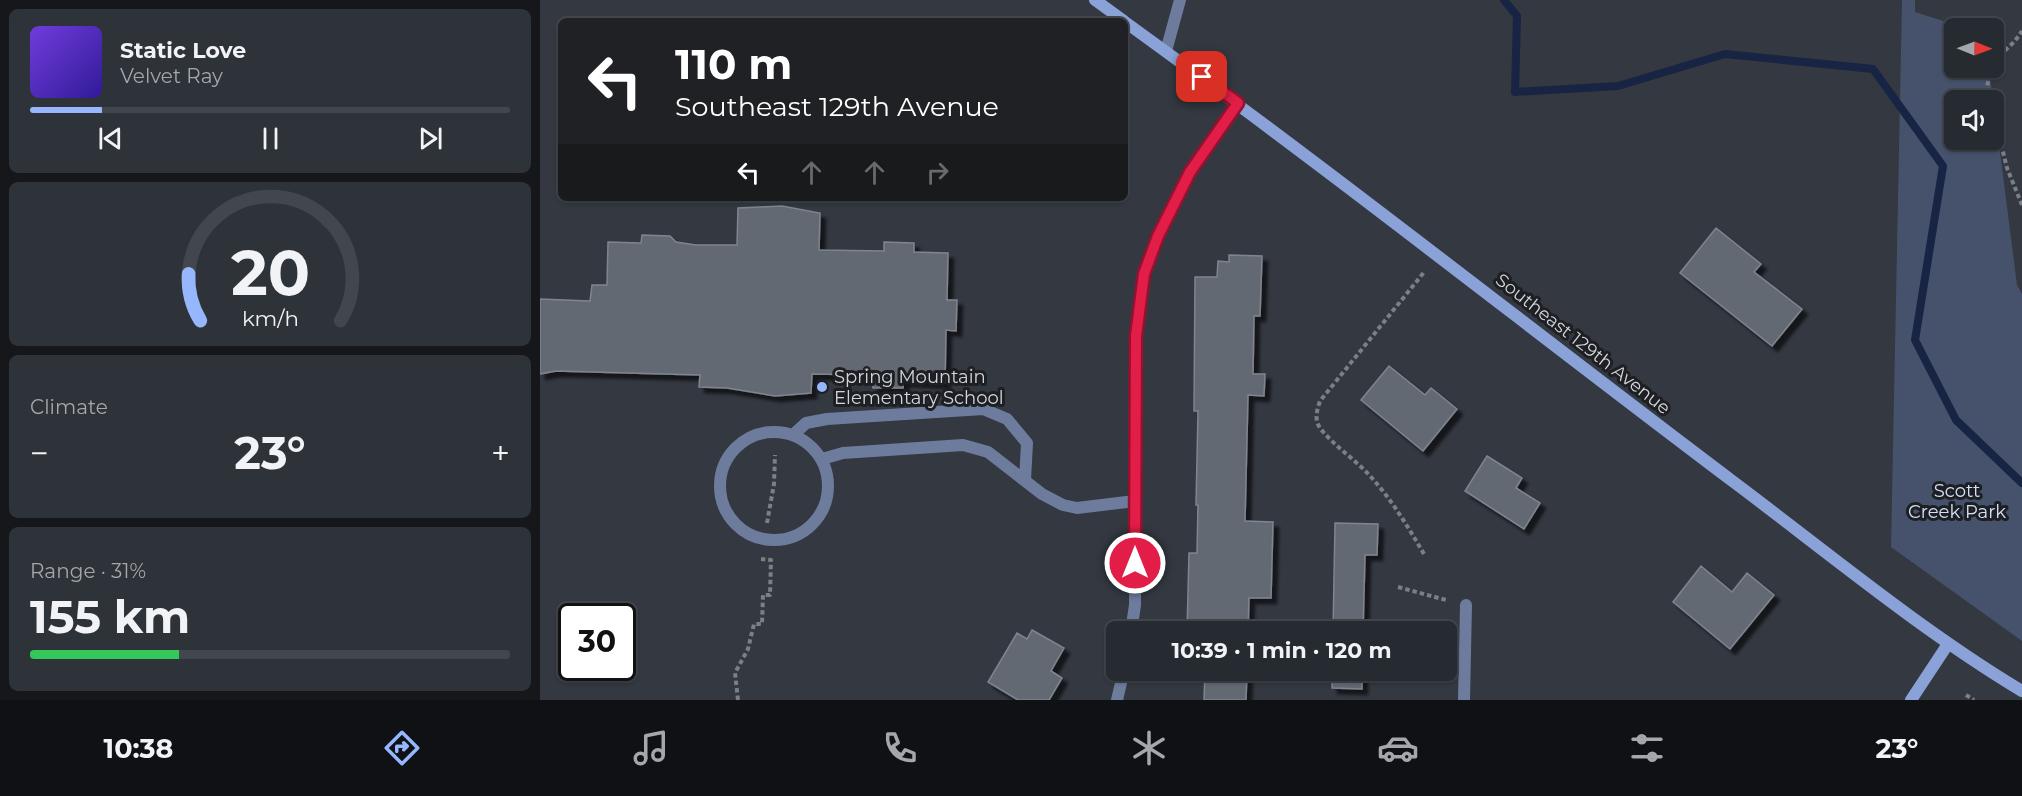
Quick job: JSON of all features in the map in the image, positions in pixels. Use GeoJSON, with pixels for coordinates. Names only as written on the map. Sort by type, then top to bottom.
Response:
{"type":"FeatureCollection","features":[{"type":"Feature","properties":{"kind":"main road","name":"Southeast 129th Avenue"},"geometry":{"type":"LineString","coordinates":[[1095,0],[1121,18]]}},
{"type":"Feature","properties":{"kind":"main road","name":"Southeast 129th Avenue"},"geometry":{"type":"LineString","coordinates":[[1128,23],[1438,254],[1673,436],[1948,644],[2022,691]]}},
{"type":"Feature","properties":{"kind":"main road"},"geometry":{"type":"LineString","coordinates":[[1911,700],[1948,644]]}},
{"type":"Feature","properties":{"kind":"street"},"geometry":{"type":"LineString","coordinates":[[1166,51],[1180,0]]}},
{"type":"Feature","properties":{"kind":"street"},"geometry":{"type":"LineString","coordinates":[[1133,621],[1135,605],[1136,336],[1144,274],[1158,236],[1190,172],[1238,103]]}},
{"type":"Feature","properties":{"kind":"street"},"geometry":{"type":"LineString","coordinates":[[793,435],[806,423],[827,419],[983,409],[1007,419],[1027,443],[1025,480]]}},
{"type":"Feature","properties":{"kind":"street"},"geometry":{"type":"LineString","coordinates":[[776,431],[793,435],[810,445],[822,459],[829,486],[825,507],[812,526],[788,540],[764,540],[748,534],[730,519],[720,498],[721,474],[731,453],[748,438],[776,431]]}},
{"type":"Feature","properties":{"kind":"street"},"geometry":{"type":"LineString","coordinates":[[822,459],[843,453],[963,445],[988,452],[1042,494],[1063,506],[1077,508],[1135,501]]}},
{"type":"Feature","properties":{"kind":"street"},"geometry":{"type":"LineString","coordinates":[[1464,700],[1466,605]]}},
{"type":"Feature","properties":{"kind":"street"},"geometry":{"type":"LineString","coordinates":[[1117,700],[1121,681]]}},
{"type":"Feature","properties":{"kind":"path"},"geometry":{"type":"LineString","coordinates":[[2004,51],[2022,32]]}},
{"type":"Feature","properties":{"kind":"path"},"geometry":{"type":"LineString","coordinates":[[2003,150],[2007,168],[2022,205]]}},
{"type":"Feature","properties":{"kind":"path"},"geometry":{"type":"LineString","coordinates":[[1415,284],[1320,401],[1316,417],[1320,428],[1381,489],[1409,528],[1424,554]]}},
{"type":"Feature","properties":{"kind":"path"},"geometry":{"type":"LineString","coordinates":[[767,523],[774,484],[776,455]]}},
{"type":"Feature","properties":{"kind":"path"},"geometry":{"type":"LineString","coordinates":[[738,700],[735,673],[748,649],[754,624],[762,624],[763,595],[770,595],[771,560],[761,559]]}},
{"type":"Feature","properties":{"kind":"path"},"geometry":{"type":"LineString","coordinates":[[1398,587],[1466,605]]}},
{"type":"Feature","properties":{"kind":"path"},"geometry":{"type":"LineString","coordinates":[[1966,695],[1974,700]]}},
{"type":"Feature","properties":{"kind":"green space","name":"Scott Creek Park"},"geometry":{"type":"Polygon","coordinates":[[[1902,0],[1915,0],[1915,12],[1944,21],[1944,78],[1990,78],[1992,90],[1944,90],[1944,150],[2000,150],[2017,285],[2022,294],[2022,641],[1891,547],[1902,0]]]}},
{"type":"Feature","properties":{"kind":"building"},"geometry":{"type":"Polygon","coordinates":[[[782,206],[820,213],[819,250],[884,251],[884,242],[914,243],[914,252],[948,253],[947,300],[957,300],[956,331],[946,330],[945,383],[903,381],[903,388],[873,388],[872,375],[812,374],[811,393],[775,396],[727,388],[699,387],[700,375],[556,371],[540,374],[540,299],[590,301],[592,285],[607,285],[608,242],[641,243],[642,235],[670,236],[676,242],[696,245],[737,245],[738,208],[782,206]]]}},
{"type":"Feature","properties":{"kind":"building"},"geometry":{"type":"Polygon","coordinates":[[[1716,228],[1761,264],[1754,272],[1802,309],[1772,346],[1680,273],[1716,228]]]}},
{"type":"Feature","properties":{"kind":"building"},"geometry":{"type":"Polygon","coordinates":[[[1229,255],[1262,256],[1260,316],[1254,316],[1253,374],[1265,374],[1264,396],[1248,395],[1245,521],[1273,522],[1271,598],[1249,598],[1248,621],[1187,621],[1189,553],[1197,553],[1198,411],[1194,411],[1195,277],[1217,277],[1218,261],[1229,262],[1229,255]]]}},
{"type":"Feature","properties":{"kind":"building"},"geometry":{"type":"Polygon","coordinates":[[[1389,366],[1425,395],[1431,388],[1457,409],[1423,451],[1361,400],[1389,366]]]}},
{"type":"Feature","properties":{"kind":"building"},"geometry":{"type":"Polygon","coordinates":[[[1487,456],[1522,478],[1516,488],[1540,503],[1524,529],[1465,491],[1487,456]]]}},
{"type":"Feature","properties":{"kind":"building"},"geometry":{"type":"Polygon","coordinates":[[[1335,523],[1378,524],[1377,555],[1365,555],[1363,621],[1333,621],[1335,523]]]}},
{"type":"Feature","properties":{"kind":"building"},"geometry":{"type":"Polygon","coordinates":[[[1701,566],[1732,592],[1747,573],[1774,595],[1730,649],[1673,602],[1701,566]]]}},
{"type":"Feature","properties":{"kind":"building"},"geometry":{"type":"Polygon","coordinates":[[[1032,630],[1064,648],[1051,671],[1062,678],[1049,700],[1018,700],[988,682],[1017,633],[1027,639],[1032,630]]]}},
{"type":"Feature","properties":{"kind":"building"},"geometry":{"type":"Polygon","coordinates":[[[1205,681],[1247,681],[1246,700],[1204,700],[1205,681]]]}},
{"type":"Feature","properties":{"kind":"building"},"geometry":{"type":"Polygon","coordinates":[[[1332,681],[1362,681],[1362,689],[1332,688],[1332,681]]]}},
{"type":"Feature","properties":{"kind":"waterway"},"geometry":{"type":"LineString","coordinates":[[1504,0],[1517,16],[1515,92],[1618,86],[1725,54],[1873,69],[1943,166],[1915,340],[1956,420],[2022,483]]}},
{"type":"Feature","properties":{"kind":"place","name":"Spring Mountain Elementary School"},"geometry":{"type":"Point","coordinates":[822,387]}},
{"type":"Feature","properties":{"kind":"route"},"geometry":{"type":"LineString","coordinates":[[1135,563],[1136,336],[1144,274],[1158,236],[1190,172],[1238,103],[1202,77]]}}]}
